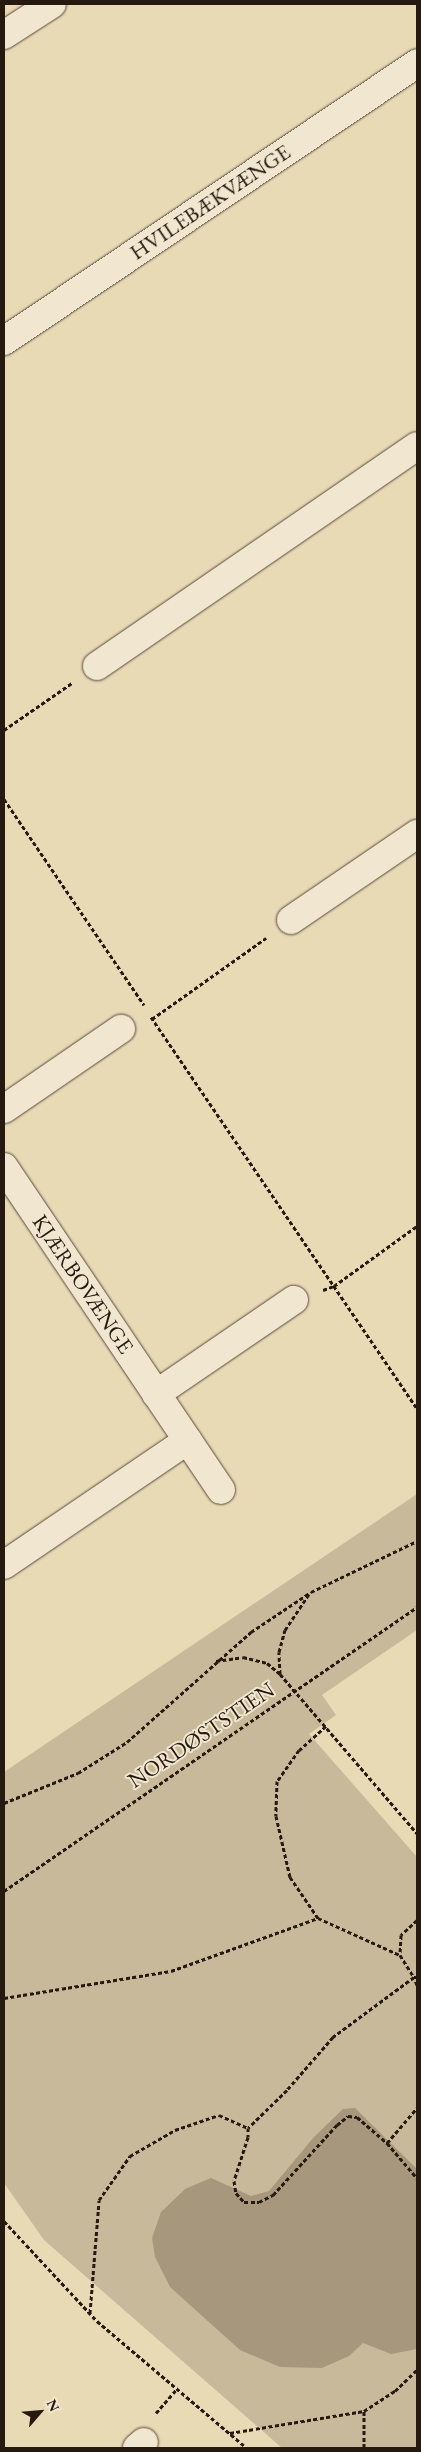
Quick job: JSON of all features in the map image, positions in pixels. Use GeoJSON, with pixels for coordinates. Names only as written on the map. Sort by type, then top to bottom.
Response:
{"type":"FeatureCollection","features":[{"type":"Feature","properties":{"kind":"street"},"geometry":{"type":"LineString","coordinates":[[4,36],[52,4]]}},
{"type":"Feature","properties":{"kind":"street","name":"HVILEBÆKVÆNGE"},"geometry":{"type":"LineString","coordinates":[[4,341],[417,63]]}},
{"type":"Feature","properties":{"kind":"street"},"geometry":{"type":"LineString","coordinates":[[97,666],[417,446]]}},
{"type":"Feature","properties":{"kind":"street"},"geometry":{"type":"LineString","coordinates":[[291,920],[417,834]]}},
{"type":"Feature","properties":{"kind":"street"},"geometry":{"type":"LineString","coordinates":[[4,1109],[121,1030]]}},
{"type":"Feature","properties":{"kind":"street","name":"KJÆRBOVÆNGE"},"geometry":{"type":"LineString","coordinates":[[6,1174],[221,1490]]}},
{"type":"Feature","properties":{"kind":"street"},"geometry":{"type":"LineString","coordinates":[[156,1394],[294,1300]]}},
{"type":"Feature","properties":{"kind":"street"},"geometry":{"type":"LineString","coordinates":[[4,1565],[188,1440]]}},
{"type":"Feature","properties":{"kind":"path"},"geometry":{"type":"LineString","coordinates":[[4,730],[97,666]]}},
{"type":"Feature","properties":{"kind":"path"},"geometry":{"type":"LineString","coordinates":[[4,799],[417,1409]]}},
{"type":"Feature","properties":{"kind":"path"},"geometry":{"type":"LineString","coordinates":[[153,1018],[291,920]]}},
{"type":"Feature","properties":{"kind":"path"},"geometry":{"type":"LineString","coordinates":[[334,1286],[417,1226]]}},
{"type":"Feature","properties":{"kind":"path"},"geometry":{"type":"LineString","coordinates":[[4,1803],[78,1773],[127,1742],[214,1661],[251,1632],[311,1592],[417,1541]]}},
{"type":"Feature","properties":{"kind":"path"},"geometry":{"type":"LineString","coordinates":[[280,1674],[279,1652],[286,1630],[311,1592]]}},
{"type":"Feature","properties":{"kind":"path","name":"NORDØSTSTIEN"},"geometry":{"type":"LineString","coordinates":[[4,1891],[417,1607]]}},
{"type":"Feature","properties":{"kind":"path"},"geometry":{"type":"LineString","coordinates":[[214,1661],[243,1657],[267,1663],[280,1674],[296,1690],[417,1833]]}},
{"type":"Feature","properties":{"kind":"path"},"geometry":{"type":"LineString","coordinates":[[326,1726],[299,1750],[277,1781],[276,1816],[290,1877],[318,1918],[400,1955],[416,1977],[417,1985]]}},
{"type":"Feature","properties":{"kind":"path"},"geometry":{"type":"LineString","coordinates":[[4,1998],[171,1971],[318,1918]]}},
{"type":"Feature","properties":{"kind":"path"},"geometry":{"type":"LineString","coordinates":[[400,1955],[400,1935],[417,1920]]}},
{"type":"Feature","properties":{"kind":"path"},"geometry":{"type":"LineString","coordinates":[[416,1977],[333,2037],[287,2090],[248,2128],[248,2137],[234,2181],[236,2193],[244,2202],[259,2202],[273,2195],[337,2125],[348,2116],[357,2117],[387,2143],[416,2175]]}},
{"type":"Feature","properties":{"kind":"path"},"geometry":{"type":"LineString","coordinates":[[387,2143],[417,2108]]}},
{"type":"Feature","properties":{"kind":"path"},"geometry":{"type":"LineString","coordinates":[[90,2313],[99,2200],[130,2156],[175,2130],[219,2115],[248,2128]]}},
{"type":"Feature","properties":{"kind":"path"},"geometry":{"type":"LineString","coordinates":[[4,2221],[90,2313],[247,2448]]}},
{"type":"Feature","properties":{"kind":"path"},"geometry":{"type":"LineString","coordinates":[[229,2433],[364,2411],[395,2391],[417,2370]]}},
{"type":"Feature","properties":{"kind":"path"},"geometry":{"type":"LineString","coordinates":[[144,2437],[178,2389]]}},
{"type":"Feature","properties":{"kind":"path"},"geometry":{"type":"LineString","coordinates":[[364,2411],[364,2448]]}},
{"type":"Feature","properties":{"kind":"shaded area"},"geometry":{"type":"Polygon","coordinates":[[[417,1494],[417,1630],[322,1695],[336,1715],[309,1734],[417,1857],[417,2448],[282,2448],[44,2240],[4,2183],[4,1772],[417,1494]]]}},
{"type":"Feature","properties":{"kind":"shaded area"},"geometry":{"type":"Polygon","coordinates":[[[355,2108],[417,2169],[417,2349],[391,2354],[363,2343],[349,2356],[322,2368],[280,2367],[240,2350],[170,2287],[155,2257],[152,2238],[161,2212],[185,2189],[211,2178],[251,2196],[269,2191],[314,2137],[343,2109],[355,2108]]]}}]}
